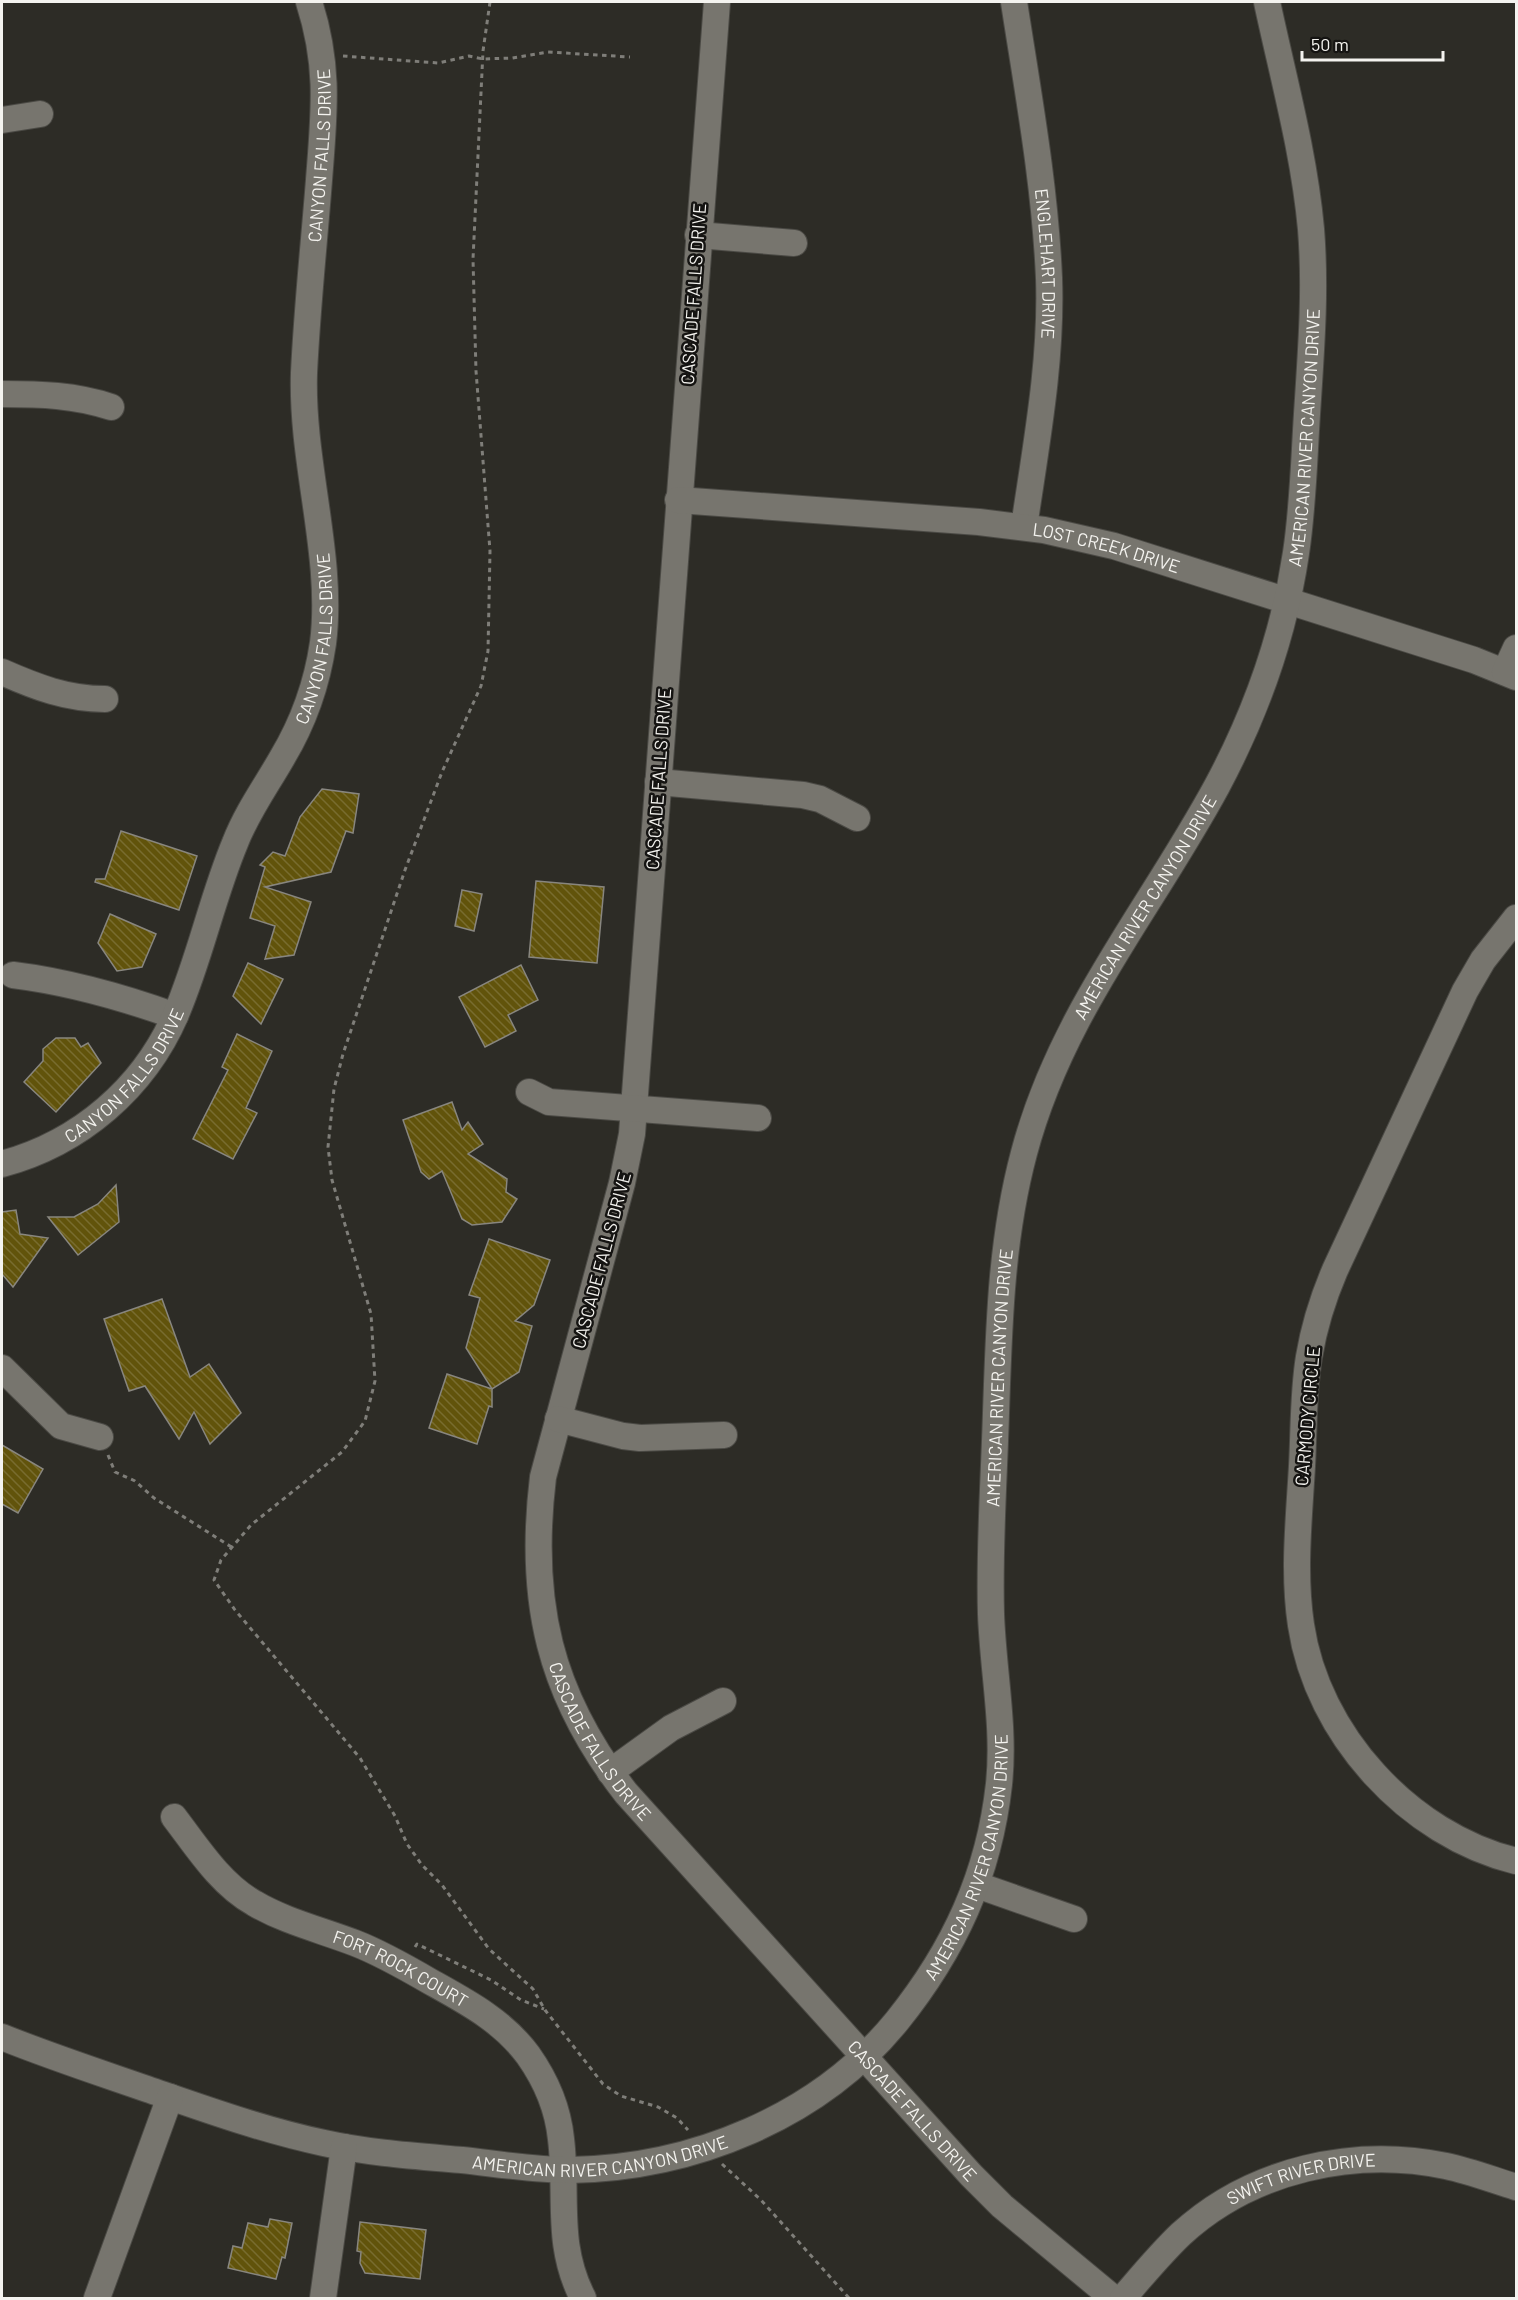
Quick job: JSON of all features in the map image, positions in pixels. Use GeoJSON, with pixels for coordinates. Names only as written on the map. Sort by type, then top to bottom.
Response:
{"type":"FeatureCollection","features":[{"type":"Feature","properties":{"kind":"street","name":"CANYON FALLS DRIVE"},"geometry":{"type":"LineString","coordinates":[[2,1164],[46,1149],[70,1136],[103,1113],[141,1074],[163,1041],[175,1016],[234,843],[248,814],[296,733],[308,704],[322,643],[325,612],[322,564],[304,409],[304,373],[325,97],[322,55],[309,2]]}},
{"type":"Feature","properties":{"kind":"street","name":"CASCADE FALLS DRIVE"},"geometry":{"type":"LineString","coordinates":[[717,2],[632,1134],[622,1183],[543,1478],[538,1517],[537,1558],[545,1625],[555,1664],[566,1692],[588,1737],[626,1793],[970,2175],[1002,2206],[1113,2298]]}},
{"type":"Feature","properties":{"kind":"street","name":"ENGLEHART DRIVE"},"geometry":{"type":"LineString","coordinates":[[1014,2],[1044,205],[1049,280],[1043,399],[1024,527]]}},
{"type":"Feature","properties":{"kind":"street","name":"AMERICAN RIVER CANYON DRIVE"},"geometry":{"type":"LineString","coordinates":[[2,2037],[265,2129],[344,2147],[564,2170],[610,2168],[653,2162],[705,2149],[747,2133],[787,2112],[818,2092],[863,2056],[886,2034],[924,1987],[947,1949],[977,1884],[990,1838],[1001,1759],[1000,1714],[991,1622],[991,1568],[1001,1288],[1005,1240],[1014,1193],[1036,1113],[1058,1057],[1102,972],[1213,794],[1252,715],[1276,647],[1296,553],[1302,498],[1314,315],[1313,267],[1310,220],[1299,152],[1267,2]]}},
{"type":"Feature","properties":{"kind":"street"},"geometry":{"type":"LineString","coordinates":[[2,120],[40,114]]}},
{"type":"Feature","properties":{"kind":"street"},"geometry":{"type":"LineString","coordinates":[[698,235],[794,243]]}},
{"type":"Feature","properties":{"kind":"street"},"geometry":{"type":"LineString","coordinates":[[2,394],[47,394],[76,397],[111,407]]}},
{"type":"Feature","properties":{"kind":"street","name":"LOST CREEK DRIVE"},"geometry":{"type":"LineString","coordinates":[[678,500],[1024,527],[1114,546],[1511,675]]}},
{"type":"Feature","properties":{"kind":"street"},"geometry":{"type":"LineString","coordinates":[[1511,675],[1516,648]]}},
{"type":"Feature","properties":{"kind":"street"},"geometry":{"type":"LineString","coordinates":[[2,672],[40,689],[64,696],[105,699]]}},
{"type":"Feature","properties":{"kind":"street"},"geometry":{"type":"LineString","coordinates":[[658,782],[803,795],[820,800],[857,819]]}},
{"type":"Feature","properties":{"kind":"street","name":"CARMODY CIRCLE"},"geometry":{"type":"LineString","coordinates":[[1516,918],[1483,960],[1465,991],[1335,1270],[1322,1303],[1307,1374],[1296,1566],[1298,1607],[1309,1659],[1326,1702],[1341,1730],[1359,1756],[1402,1801],[1427,1820],[1482,1849],[1516,1861]]}},
{"type":"Feature","properties":{"kind":"street"},"geometry":{"type":"LineString","coordinates":[[13,975],[82,986],[175,1016]]}},
{"type":"Feature","properties":{"kind":"street"},"geometry":{"type":"LineString","coordinates":[[529,1092],[549,1102],[758,1118]]}},
{"type":"Feature","properties":{"kind":"street"},"geometry":{"type":"LineString","coordinates":[[2,1368],[61,1426],[100,1437]]}},
{"type":"Feature","properties":{"kind":"street"},"geometry":{"type":"LineString","coordinates":[[558,1419],[623,1436],[640,1438],[724,1435]]}},
{"type":"Feature","properties":{"kind":"street"},"geometry":{"type":"LineString","coordinates":[[610,1772],[671,1728],[723,1701]]}},
{"type":"Feature","properties":{"kind":"street","name":"FORT ROCK COURT"},"geometry":{"type":"LineString","coordinates":[[174,1817],[222,1877],[252,1902],[358,1944],[401,1964],[489,2016],[514,2038],[545,2084],[557,2115],[564,2170],[563,2224],[567,2256],[583,2298]]}},
{"type":"Feature","properties":{"kind":"street"},"geometry":{"type":"LineString","coordinates":[[977,1884],[1074,1919]]}},
{"type":"Feature","properties":{"kind":"street"},"geometry":{"type":"LineString","coordinates":[[97,2298],[170,2097]]}},
{"type":"Feature","properties":{"kind":"street"},"geometry":{"type":"LineString","coordinates":[[324,2298],[344,2147]]}},
{"type":"Feature","properties":{"kind":"street","name":"SWIFT RIVER DRIVE"},"geometry":{"type":"LineString","coordinates":[[1123,2298],[1160,2254],[1207,2213],[1260,2184],[1290,2173],[1351,2160],[1398,2159],[1445,2166],[1516,2187]]}},
{"type":"Feature","properties":{"kind":"path"},"geometry":{"type":"LineString","coordinates":[[490,2],[483,59],[473,259],[476,371],[490,551],[488,651],[481,686],[442,772],[409,859],[343,1054],[334,1089],[328,1147],[332,1180],[372,1314],[375,1381],[365,1421],[342,1452],[251,1525],[221,1560],[214,1580],[235,1610],[360,1758],[395,1816],[407,1844],[422,1865],[442,1885],[489,1949],[533,1989],[545,2010],[603,2084],[621,2096],[658,2107],[676,2118],[705,2149],[761,2200],[849,2298]]}},
{"type":"Feature","properties":{"kind":"path"},"geometry":{"type":"LineString","coordinates":[[322,55],[438,63],[469,56],[483,59],[512,58],[548,52],[630,57]]}},
{"type":"Feature","properties":{"kind":"path"},"geometry":{"type":"LineString","coordinates":[[100,1437],[115,1472],[135,1481],[165,1506],[233,1548]]}},
{"type":"Feature","properties":{"kind":"path"},"geometry":{"type":"LineString","coordinates":[[401,1964],[417,1944],[491,1980],[521,2000],[545,2010]]}},
{"type":"Feature","properties":{"kind":"building"},"geometry":{"type":"Polygon","coordinates":[[[322,789],[359,794],[353,833],[346,831],[331,872],[265,887],[311,902],[294,955],[265,959],[275,926],[250,918],[265,867],[260,865],[273,852],[285,856],[300,817],[322,789]]]}},
{"type":"Feature","properties":{"kind":"building"},"geometry":{"type":"Polygon","coordinates":[[[121,831],[197,856],[179,910],[95,882],[96,879],[105,879],[121,831]]]}},
{"type":"Feature","properties":{"kind":"building"},"geometry":{"type":"Polygon","coordinates":[[[536,881],[604,887],[597,963],[529,957],[536,881]]]}},
{"type":"Feature","properties":{"kind":"building"},"geometry":{"type":"Polygon","coordinates":[[[462,890],[482,894],[474,931],[455,926],[462,890]]]}},
{"type":"Feature","properties":{"kind":"building"},"geometry":{"type":"Polygon","coordinates":[[[110,914],[156,934],[142,967],[117,971],[98,943],[110,914]]]}},
{"type":"Feature","properties":{"kind":"building"},"geometry":{"type":"Polygon","coordinates":[[[248,963],[283,979],[261,1024],[233,996],[248,963]]]}},
{"type":"Feature","properties":{"kind":"building"},"geometry":{"type":"Polygon","coordinates":[[[521,965],[538,1000],[508,1015],[516,1031],[485,1047],[459,997],[521,965]]]}},
{"type":"Feature","properties":{"kind":"building"},"geometry":{"type":"Polygon","coordinates":[[[237,1034],[272,1051],[246,1108],[257,1113],[233,1159],[193,1139],[228,1070],[222,1067],[237,1034]]]}},
{"type":"Feature","properties":{"kind":"building"},"geometry":{"type":"Polygon","coordinates":[[[56,1038],[75,1038],[81,1047],[88,1043],[101,1063],[56,1112],[24,1082],[43,1061],[43,1049],[56,1038]]]}},
{"type":"Feature","properties":{"kind":"building"},"geometry":{"type":"Polygon","coordinates":[[[452,1102],[462,1130],[468,1122],[483,1144],[468,1154],[507,1179],[506,1192],[517,1199],[502,1222],[472,1225],[462,1219],[442,1171],[429,1179],[421,1172],[403,1120],[452,1102]]]}},
{"type":"Feature","properties":{"kind":"building"},"geometry":{"type":"Polygon","coordinates":[[[116,1185],[119,1222],[78,1255],[48,1217],[74,1217],[98,1204],[116,1185]]]}},
{"type":"Feature","properties":{"kind":"building"},"geometry":{"type":"Polygon","coordinates":[[[16,1210],[20,1234],[48,1238],[13,1287],[2,1274],[2,1212],[16,1210]]]}},
{"type":"Feature","properties":{"kind":"building"},"geometry":{"type":"Polygon","coordinates":[[[489,1239],[550,1260],[534,1305],[515,1321],[532,1326],[519,1372],[492,1389],[466,1348],[480,1298],[469,1295],[489,1239]]]}},
{"type":"Feature","properties":{"kind":"building"},"geometry":{"type":"Polygon","coordinates":[[[162,1299],[190,1377],[209,1364],[241,1413],[210,1444],[194,1412],[179,1439],[145,1386],[129,1391],[104,1319],[162,1299]]]}},
{"type":"Feature","properties":{"kind":"building"},"geometry":{"type":"Polygon","coordinates":[[[447,1374],[492,1389],[492,1407],[489,1406],[477,1444],[429,1428],[447,1374]]]}},
{"type":"Feature","properties":{"kind":"building"},"geometry":{"type":"Polygon","coordinates":[[[2,1445],[43,1469],[18,1513],[2,1504],[2,1445]]]}},
{"type":"Feature","properties":{"kind":"building"},"geometry":{"type":"Polygon","coordinates":[[[270,2219],[292,2223],[285,2258],[282,2257],[276,2279],[228,2268],[233,2246],[242,2248],[248,2223],[268,2227],[270,2219]]]}},
{"type":"Feature","properties":{"kind":"building"},"geometry":{"type":"Polygon","coordinates":[[[360,2222],[426,2230],[420,2279],[365,2273],[360,2263],[361,2252],[357,2251],[360,2222]]]}}]}
